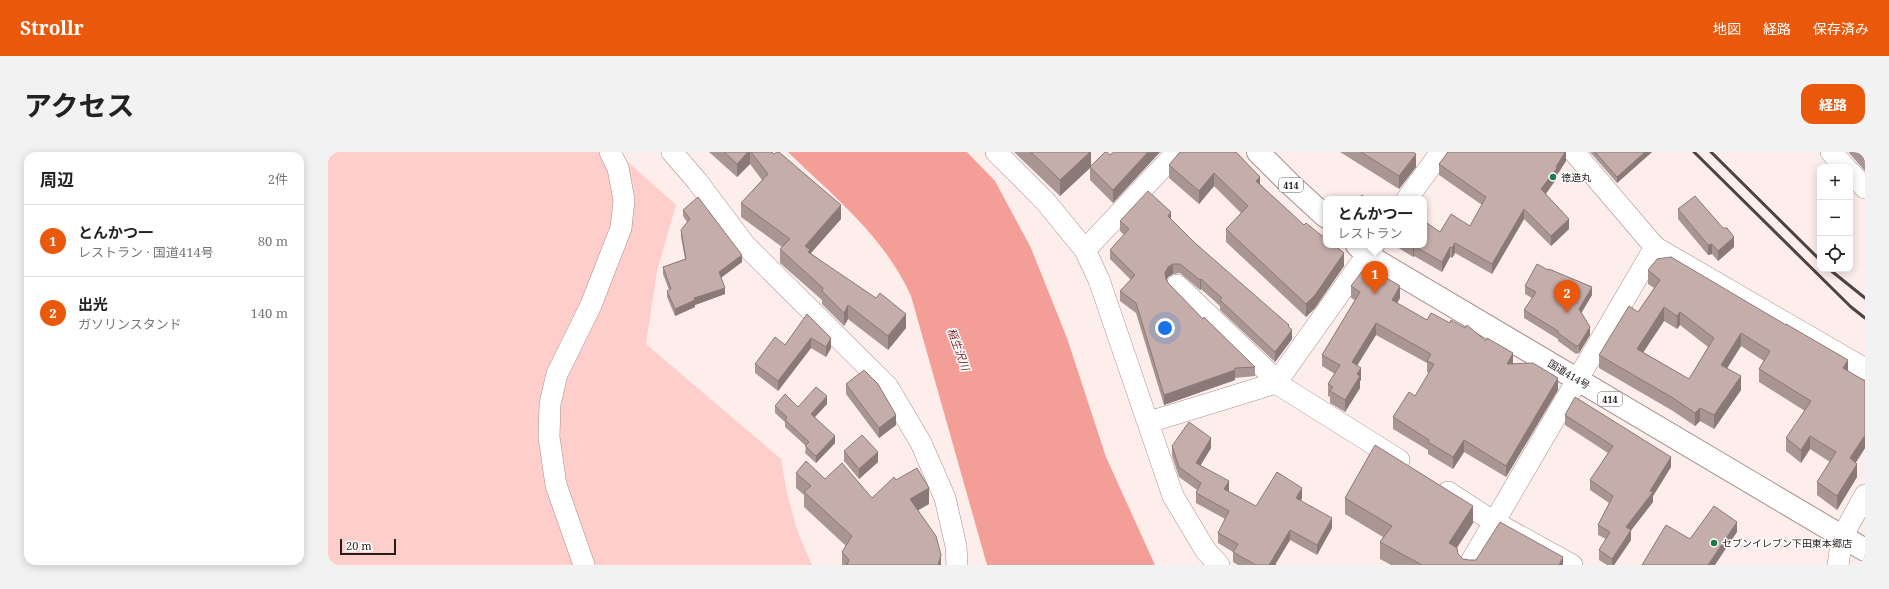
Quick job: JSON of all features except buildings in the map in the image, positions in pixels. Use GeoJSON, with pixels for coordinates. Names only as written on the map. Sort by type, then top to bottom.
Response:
{"type":"FeatureCollection","features":[{"type":"Feature","properties":{"kind":"highway","name":"414"},"geometry":{"type":"LineString","coordinates":[[1258,152],[1323,214]]}},
{"type":"Feature","properties":{"kind":"highway","name":"国道414号"},"geometry":{"type":"LineString","coordinates":[[1366,248],[1579,380],[1865,550]]}},
{"type":"Feature","properties":{"kind":"street"},"geometry":{"type":"LineString","coordinates":[[584,565],[556,485],[550,437],[550,404],[557,374],[591,305],[621,228],[624,200],[618,168],[610,152]]}},
{"type":"Feature","properties":{"kind":"street"},"geometry":{"type":"LineString","coordinates":[[672,152],[697,181],[745,245],[888,387],[921,443],[945,498],[956,546],[957,565]]}},
{"type":"Feature","properties":{"kind":"street"},"geometry":{"type":"LineString","coordinates":[[996,152],[1045,200],[1085,250],[1099,280],[1149,422],[1173,496],[1206,551],[1219,565]]}},
{"type":"Feature","properties":{"kind":"street"},"geometry":{"type":"LineString","coordinates":[[1085,250],[1177,152]]}},
{"type":"Feature","properties":{"kind":"street"},"geometry":{"type":"LineString","coordinates":[[1409,196],[1441,152]]}},
{"type":"Feature","properties":{"kind":"street"},"geometry":{"type":"LineString","coordinates":[[1574,152],[1655,247],[1865,369]]}},
{"type":"Feature","properties":{"kind":"street"},"geometry":{"type":"LineString","coordinates":[[1831,152],[1842,164]]}},
{"type":"Feature","properties":{"kind":"street"},"geometry":{"type":"LineString","coordinates":[[1853,175],[1865,188]]}},
{"type":"Feature","properties":{"kind":"street"},"geometry":{"type":"LineString","coordinates":[[1469,565],[1579,380],[1655,247]]}},
{"type":"Feature","properties":{"kind":"street"},"geometry":{"type":"LineString","coordinates":[[1149,422],[1276,383],[1366,248]]}},
{"type":"Feature","properties":{"kind":"street"},"geometry":{"type":"LineString","coordinates":[[1176,285],[1270,374],[1276,383],[1415,471]]}},
{"type":"Feature","properties":{"kind":"street"},"geometry":{"type":"LineString","coordinates":[[1435,484],[1494,522],[1572,565]]}},
{"type":"Feature","properties":{"kind":"street"},"geometry":{"type":"LineString","coordinates":[[1838,565],[1842,537],[1865,495]]}},
{"type":"Feature","properties":{"kind":"shaded area"},"geometry":{"type":"Polygon","coordinates":[[[328,152],[617,152],[676,205],[657,271],[646,344],[781,459],[787,493],[798,533],[812,565],[328,565],[328,152]]]}},
{"type":"Feature","properties":{"kind":"water","name":"稲生沢川"},"geometry":{"type":"Polygon","coordinates":[[[788,152],[967,152],[995,181],[1031,248],[1067,338],[1106,457],[1155,565],[987,565],[911,296],[900,274],[887,255],[857,218],[788,152]]]}},
{"type":"Feature","properties":{"kind":"railway"},"geometry":{"type":"LineString","coordinates":[[1694,152],[1851,307],[1865,318]]}},
{"type":"Feature","properties":{"kind":"railway"},"geometry":{"type":"LineString","coordinates":[[1711,152],[1817,257]]}},
{"type":"Feature","properties":{"kind":"railway"},"geometry":{"type":"LineString","coordinates":[[1833,272],[1865,298]]}},
{"type":"Feature","properties":{"kind":"place","name":"徳造丸"},"geometry":{"type":"Point","coordinates":[1553,177]}},
{"type":"Feature","properties":{"kind":"place","name":"とんかつ一"},"geometry":{"type":"Point","coordinates":[1375,294]}},
{"type":"Feature","properties":{"kind":"place","name":"出光"},"geometry":{"type":"Point","coordinates":[1567,313]}},
{"type":"Feature","properties":{"kind":"place","name":"セブンイレブン下田東本郷店"},"geometry":{"type":"Point","coordinates":[1714,543]}}]}
